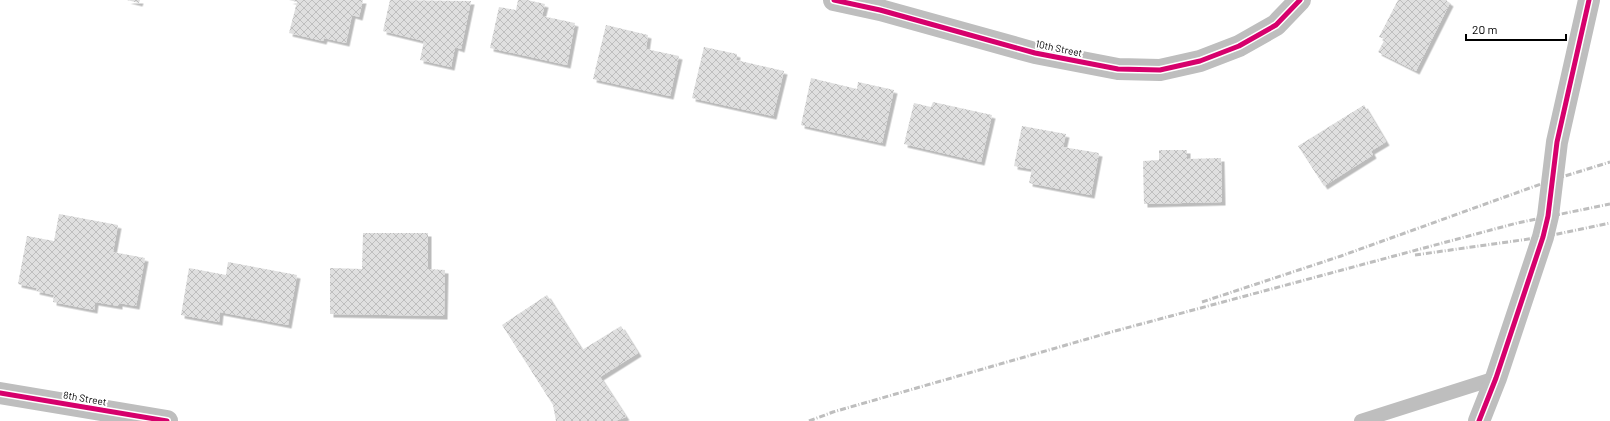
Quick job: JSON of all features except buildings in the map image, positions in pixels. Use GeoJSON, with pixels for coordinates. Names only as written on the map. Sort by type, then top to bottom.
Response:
{"type":"FeatureCollection","features":[{"type":"Feature","properties":{"kind":"street","name":"10th Street"},"geometry":{"type":"LineString","coordinates":[[834,0],[880,10],[1035,53],[1118,69],[1160,70],[1200,61],[1239,46],[1276,25],[1300,0]]}},
{"type":"Feature","properties":{"kind":"street"},"geometry":{"type":"LineString","coordinates":[[1479,421],[1496,378],[1543,237],[1548,216],[1557,142],[1589,0]]}},
{"type":"Feature","properties":{"kind":"street","name":"8th Street"},"geometry":{"type":"LineString","coordinates":[[0,393],[167,421]]}},
{"type":"Feature","properties":{"kind":"lane"},"geometry":{"type":"LineString","coordinates":[[1361,421],[1496,378]]}},
{"type":"Feature","properties":{"kind":"railway"},"geometry":{"type":"LineString","coordinates":[[1202,302],[1341,256],[1552,180],[1610,162]]}},
{"type":"Feature","properties":{"kind":"railway"},"geometry":{"type":"LineString","coordinates":[[809,421],[833,412],[1115,331],[1517,223],[1610,204]]}},
{"type":"Feature","properties":{"kind":"railway"},"geometry":{"type":"LineString","coordinates":[[1415,255],[1543,237],[1610,223]]}},
{"type":"Feature","properties":{"kind":"cycle path"},"geometry":{"type":"LineString","coordinates":[[834,0],[880,10],[1035,53],[1118,69],[1160,70],[1200,61],[1239,46],[1276,25],[1300,0]]}},
{"type":"Feature","properties":{"kind":"cycle path"},"geometry":{"type":"LineString","coordinates":[[1479,421],[1496,378],[1543,237],[1548,216],[1557,142],[1589,0]]}},
{"type":"Feature","properties":{"kind":"cycle path"},"geometry":{"type":"LineString","coordinates":[[0,393],[167,421]]}}]}
